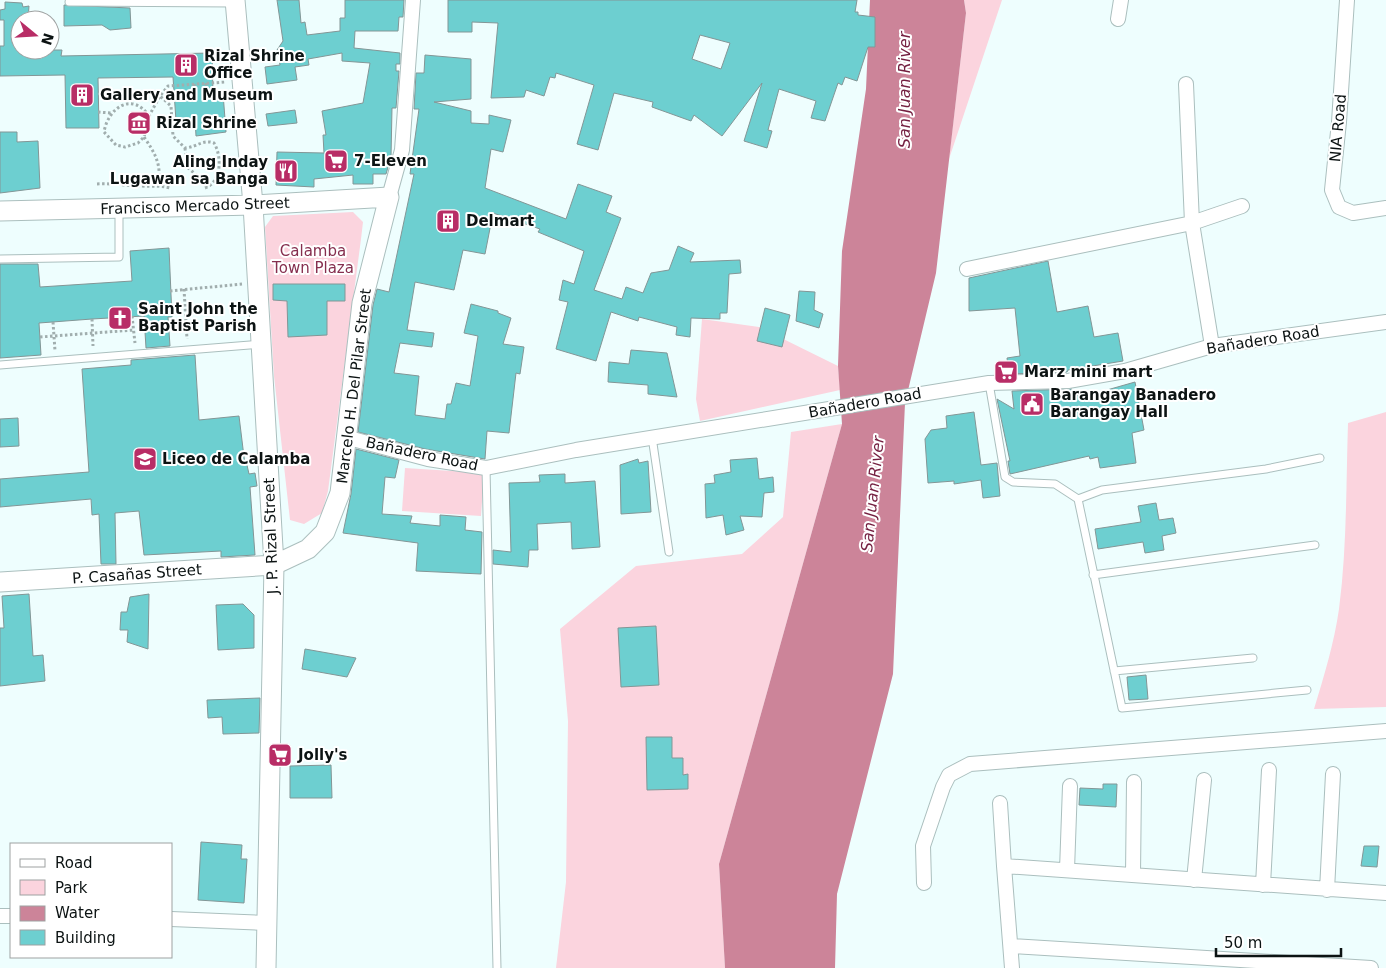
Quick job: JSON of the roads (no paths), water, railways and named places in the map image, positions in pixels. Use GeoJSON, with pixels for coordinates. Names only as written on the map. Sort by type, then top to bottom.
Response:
{"type":"FeatureCollection","features":[{"type":"Feature","properties":{"kind":"main road","name":"J. P. Rizal Street"},"geometry":{"type":"LineString","coordinates":[[235,2],[253,205],[274,565],[266,968]]}},
{"type":"Feature","properties":{"kind":"main road","name":"Francisco Mercado Street"},"geometry":{"type":"LineString","coordinates":[[0,211],[253,205],[389,197]]}},
{"type":"Feature","properties":{"kind":"main road","name":"Marcelo H. Del Pilar Street"},"geometry":{"type":"LineString","coordinates":[[274,565],[308,549],[325,532],[340,493],[362,303],[389,197]]}},
{"type":"Feature","properties":{"kind":"main road","name":"P. Casañas Street"},"geometry":{"type":"LineString","coordinates":[[0,582],[274,565]]}},
{"type":"Feature","properties":{"kind":"street","name":"Marcelo H. Del Pilar Street"},"geometry":{"type":"LineString","coordinates":[[389,197],[402,150],[413,0]]}},
{"type":"Feature","properties":{"kind":"street"},"geometry":{"type":"LineString","coordinates":[[1118,19],[1121,0]]}},
{"type":"Feature","properties":{"kind":"street","name":"NIA Road"},"geometry":{"type":"LineString","coordinates":[[1346,0],[1339,122],[1332,190],[1339,207],[1353,213],[1386,208]]}},
{"type":"Feature","properties":{"kind":"street"},"geometry":{"type":"LineString","coordinates":[[1186,84],[1192,223],[1212,346]]}},
{"type":"Feature","properties":{"kind":"street"},"geometry":{"type":"LineString","coordinates":[[967,269],[1192,223],[1242,206]]}},
{"type":"Feature","properties":{"kind":"street","name":"Bañadero Road"},"geometry":{"type":"LineString","coordinates":[[345,437],[428,459],[486,468],[652,437],[700,431],[989,382],[1051,383],[1076,380],[1125,371],[1212,346],[1386,322]]}},
{"type":"Feature","properties":{"kind":"street"},"geometry":{"type":"LineString","coordinates":[[924,883],[923,846],[942,788],[949,775],[970,764],[1386,731]]}},
{"type":"Feature","properties":{"kind":"street"},"geometry":{"type":"LineString","coordinates":[[1263,885],[1269,770]]}},
{"type":"Feature","properties":{"kind":"street"},"geometry":{"type":"LineString","coordinates":[[1327,890],[1333,774]]}},
{"type":"Feature","properties":{"kind":"street"},"geometry":{"type":"LineString","coordinates":[[1194,880],[1204,780]]}},
{"type":"Feature","properties":{"kind":"street"},"geometry":{"type":"LineString","coordinates":[[1133,875],[1134,782]]}},
{"type":"Feature","properties":{"kind":"street"},"geometry":{"type":"LineString","coordinates":[[1067,870],[1070,786]]}},
{"type":"Feature","properties":{"kind":"street"},"geometry":{"type":"LineString","coordinates":[[1000,803],[1012,968]]}},
{"type":"Feature","properties":{"kind":"street"},"geometry":{"type":"LineString","coordinates":[[1004,866],[1386,894]]}},
{"type":"Feature","properties":{"kind":"street"},"geometry":{"type":"LineString","coordinates":[[172,919],[267,923]]}},
{"type":"Feature","properties":{"kind":"street"},"geometry":{"type":"LineString","coordinates":[[1011,946],[1371,968]]}},
{"type":"Feature","properties":{"kind":"lane"},"geometry":{"type":"LineString","coordinates":[[69,2],[235,2]]}},
{"type":"Feature","properties":{"kind":"lane"},"geometry":{"type":"LineString","coordinates":[[0,259],[119,257],[119,208]]}},
{"type":"Feature","properties":{"kind":"lane"},"geometry":{"type":"LineString","coordinates":[[0,365],[261,344]]}},
{"type":"Feature","properties":{"kind":"lane"},"geometry":{"type":"LineString","coordinates":[[989,382],[1005,477],[1013,482],[1055,484],[1078,499],[1122,708],[1307,690]]}},
{"type":"Feature","properties":{"kind":"lane"},"geometry":{"type":"LineString","coordinates":[[652,437],[669,552]]}},
{"type":"Feature","properties":{"kind":"lane"},"geometry":{"type":"LineString","coordinates":[[1078,499],[1102,490],[1266,469],[1320,458]]}},
{"type":"Feature","properties":{"kind":"lane"},"geometry":{"type":"LineString","coordinates":[[486,468],[498,968]]}},
{"type":"Feature","properties":{"kind":"lane"},"geometry":{"type":"LineString","coordinates":[[1093,575],[1315,546]]}},
{"type":"Feature","properties":{"kind":"lane"},"geometry":{"type":"LineString","coordinates":[[1114,670],[1253,658]]}},
{"type":"Feature","properties":{"kind":"water","name":"San Juan River"},"geometry":{"type":"Polygon","coordinates":[[[870,0],[964,0],[966,13],[936,273],[905,403],[893,674],[837,894],[835,968],[725,968],[719,864],[842,424],[838,366],[842,251],[866,89],[870,0]]]}},
{"type":"Feature","properties":{"kind":"place","name":"Rizal Shrine Office"},"geometry":{"type":"Point","coordinates":[186,65]}},
{"type":"Feature","properties":{"kind":"place","name":"Gallery and Museum"},"geometry":{"type":"Point","coordinates":[82,95]}},
{"type":"Feature","properties":{"kind":"place","name":"Rizal Shrine"},"geometry":{"type":"Point","coordinates":[139,123]}},
{"type":"Feature","properties":{"kind":"place","name":"7-Eleven"},"geometry":{"type":"Point","coordinates":[336,161]}},
{"type":"Feature","properties":{"kind":"place","name":"Aling Inday Lugawan sa Banga"},"geometry":{"type":"Point","coordinates":[286,171]}},
{"type":"Feature","properties":{"kind":"place","name":"Delmart"},"geometry":{"type":"Point","coordinates":[448,221]}},
{"type":"Feature","properties":{"kind":"place","name":"Saint John the Baptist Parish"},"geometry":{"type":"Point","coordinates":[120,318]}},
{"type":"Feature","properties":{"kind":"place","name":"Marz mini mart"},"geometry":{"type":"Point","coordinates":[1006,372]}},
{"type":"Feature","properties":{"kind":"place","name":"Barangay Banadero Barangay Hall"},"geometry":{"type":"Point","coordinates":[1032,404]}},
{"type":"Feature","properties":{"kind":"place","name":"Liceo de Calamba"},"geometry":{"type":"Point","coordinates":[145,459]}},
{"type":"Feature","properties":{"kind":"place","name":"Jolly's"},"geometry":{"type":"Point","coordinates":[280,755]}},
{"type":"Feature","properties":{"kind":"park label","name":"Calamba Town Plaza"},"geometry":{"type":"Point","coordinates":[313,260]}}]}
